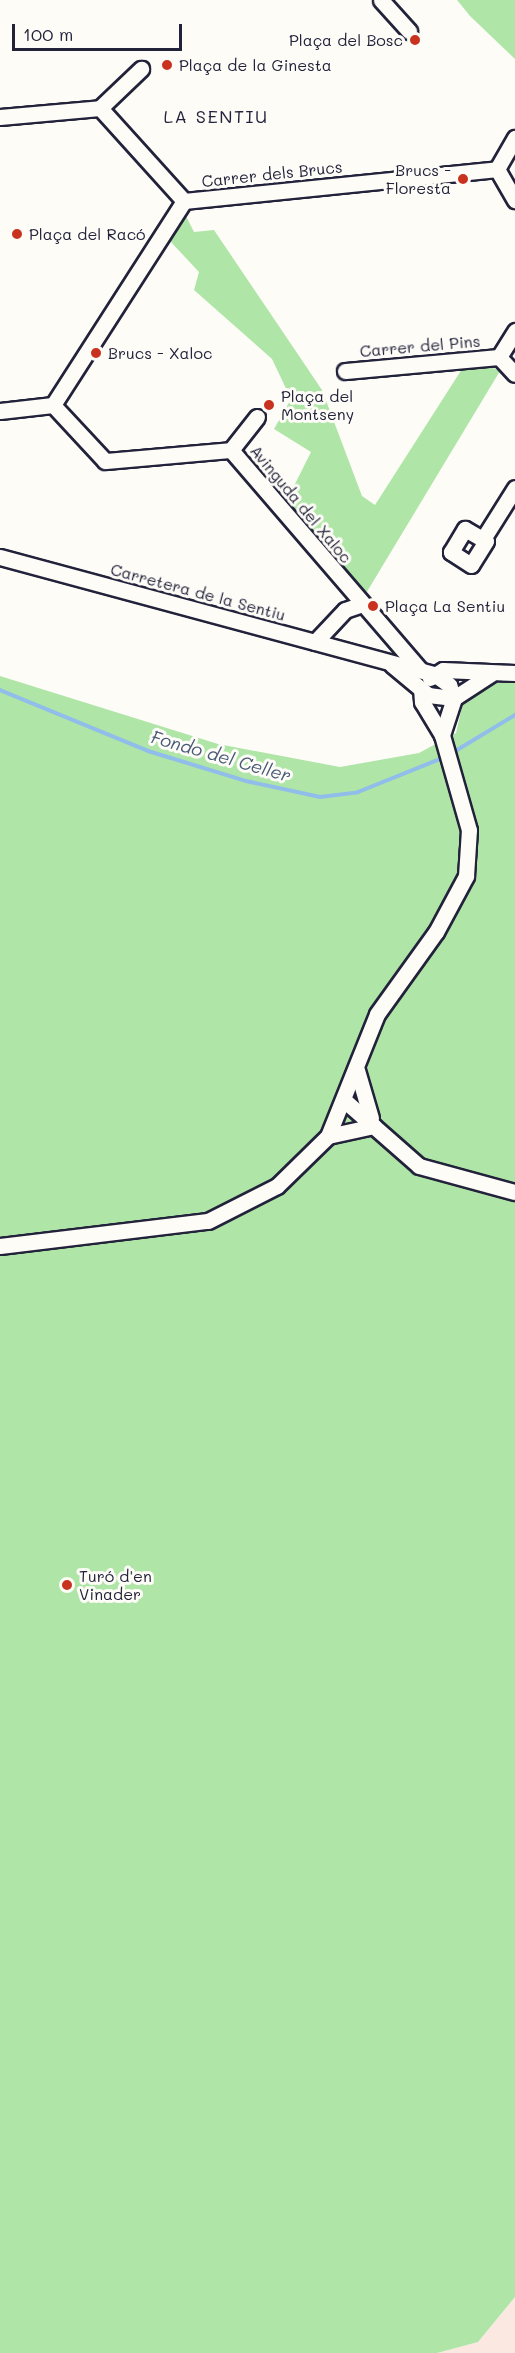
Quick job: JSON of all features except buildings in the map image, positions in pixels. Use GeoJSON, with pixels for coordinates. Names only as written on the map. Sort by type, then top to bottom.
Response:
{"type":"FeatureCollection","features":[{"type":"Feature","properties":{"kind":"street"},"geometry":{"type":"LineString","coordinates":[[381,0],[410,31]]}},
{"type":"Feature","properties":{"kind":"street"},"geometry":{"type":"LineString","coordinates":[[0,117],[100,108],[141,69]]}},
{"type":"Feature","properties":{"kind":"street"},"geometry":{"type":"LineString","coordinates":[[100,108],[184,201]]}},
{"type":"Feature","properties":{"kind":"street"},"geometry":{"type":"LineString","coordinates":[[515,138],[497,169],[515,200]]}},
{"type":"Feature","properties":{"kind":"street","name":"Carrer dels Brucs"},"geometry":{"type":"LineString","coordinates":[[53,405],[184,201],[497,169]]}},
{"type":"Feature","properties":{"kind":"street"},"geometry":{"type":"LineString","coordinates":[[515,332],[499,357],[515,374]]}},
{"type":"Feature","properties":{"kind":"street","name":"Carrer del Pins"},"geometry":{"type":"LineString","coordinates":[[345,371],[499,357]]}},
{"type":"Feature","properties":{"kind":"street"},"geometry":{"type":"LineString","coordinates":[[0,411],[53,405]]}},
{"type":"Feature","properties":{"kind":"street","name":"Avinguda del Xaloc"},"geometry":{"type":"LineString","coordinates":[[53,405],[105,461],[231,450],[406,653],[431,672]]}},
{"type":"Feature","properties":{"kind":"street"},"geometry":{"type":"LineString","coordinates":[[231,450],[257,417]]}},
{"type":"Feature","properties":{"kind":"street"},"geometry":{"type":"LineString","coordinates":[[483,539],[515,488]]}},
{"type":"Feature","properties":{"kind":"street","name":"Carretera de la Sentiu"},"geometry":{"type":"LineString","coordinates":[[0,557],[387,662]]}},
{"type":"Feature","properties":{"kind":"street"},"geometry":{"type":"LineString","coordinates":[[345,584],[345,610]]}},
{"type":"Feature","properties":{"kind":"street"},"geometry":{"type":"LineString","coordinates":[[315,642],[345,610],[362,604]]}},
{"type":"Feature","properties":{"kind":"street"},"geometry":{"type":"LineString","coordinates":[[387,662],[431,672],[515,673]]}},
{"type":"Feature","properties":{"kind":"street"},"geometry":{"type":"LineString","coordinates":[[387,662],[421,689],[437,698],[454,698]]}},
{"type":"Feature","properties":{"kind":"street"},"geometry":{"type":"LineString","coordinates":[[0,1246],[208,1221],[277,1186],[328,1136],[387,995],[436,932],[466,876],[471,845],[455,778],[444,740],[422,702],[421,689],[431,672]]}},
{"type":"Feature","properties":{"kind":"street"},"geometry":{"type":"LineString","coordinates":[[431,672],[449,686],[454,698]]}},
{"type":"Feature","properties":{"kind":"street"},"geometry":{"type":"LineString","coordinates":[[444,740],[454,698],[473,680],[497,672]]}},
{"type":"Feature","properties":{"kind":"street"},"geometry":{"type":"LineString","coordinates":[[357,1070],[374,1126]]}},
{"type":"Feature","properties":{"kind":"street"},"geometry":{"type":"LineString","coordinates":[[342,1107],[374,1126],[418,1166],[515,1192]]}},
{"type":"Feature","properties":{"kind":"street"},"geometry":{"type":"LineString","coordinates":[[328,1136],[374,1126]]}},
{"type":"Feature","properties":{"kind":"shaded area"},"geometry":{"type":"Polygon","coordinates":[[[515,2297],[515,2353],[437,2353],[478,2342],[515,2297]]]}},
{"type":"Feature","properties":{"kind":"green space"},"geometry":{"type":"Polygon","coordinates":[[[457,0],[515,0],[515,59],[470,16],[457,0]]]}},
{"type":"Feature","properties":{"kind":"green space"},"geometry":{"type":"Polygon","coordinates":[[[186,216],[194,232],[214,230],[322,390],[362,496],[375,505],[462,369],[488,366],[500,371],[365,595],[286,502],[311,452],[274,429],[291,399],[272,359],[194,290],[199,272],[170,241],[186,216]]]}},
{"type":"Feature","properties":{"kind":"green space"},"geometry":{"type":"Polygon","coordinates":[[[515,675],[515,2297],[478,2342],[437,2353],[0,2353],[0,676],[218,744],[340,767],[419,753],[456,733],[464,698],[515,675]]]}},
{"type":"Feature","properties":{"kind":"waterway","name":"Fondo del Celler"},"geometry":{"type":"LineString","coordinates":[[0,690],[148,751],[246,781],[320,797],[358,792],[445,757]]}},
{"type":"Feature","properties":{"kind":"waterway"},"geometry":{"type":"LineString","coordinates":[[452,753],[515,715]]}},
{"type":"Feature","properties":{"kind":"place","name":"Plaça del Bosc"},"geometry":{"type":"Point","coordinates":[415,40]}},
{"type":"Feature","properties":{"kind":"place","name":"Plaça de la Ginesta"},"geometry":{"type":"Point","coordinates":[167,65]}},
{"type":"Feature","properties":{"kind":"place","name":"Brucs - Floresta"},"geometry":{"type":"Point","coordinates":[463,179]}},
{"type":"Feature","properties":{"kind":"place","name":"Plaça del Racó"},"geometry":{"type":"Point","coordinates":[17,234]}},
{"type":"Feature","properties":{"kind":"place","name":"Brucs - Xaloc"},"geometry":{"type":"Point","coordinates":[96,353]}},
{"type":"Feature","properties":{"kind":"place","name":"Plaça del Montseny"},"geometry":{"type":"Point","coordinates":[269,405]}},
{"type":"Feature","properties":{"kind":"place","name":"Plaça La Sentiu"},"geometry":{"type":"Point","coordinates":[373,606]}},
{"type":"Feature","properties":{"kind":"place","name":"Turó d'en Vinader"},"geometry":{"type":"Point","coordinates":[67,1585]}},
{"type":"Feature","properties":{"kind":"district","name":"LA SENTIU"},"geometry":{"type":"Point","coordinates":[216,116]}}]}
